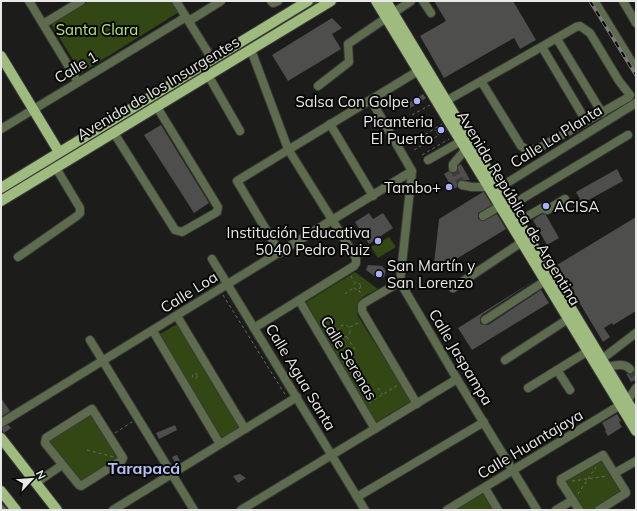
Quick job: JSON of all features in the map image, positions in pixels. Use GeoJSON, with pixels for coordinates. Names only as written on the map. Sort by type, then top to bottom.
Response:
{"type":"FeatureCollection","features":[{"type":"Feature","properties":{"kind":"main road","name":"Avenida de los Insurgentes"},"geometry":{"type":"LineString","coordinates":[[1,188],[308,1]]}},
{"type":"Feature","properties":{"kind":"main road","name":"Avenida de los Insurgentes"},"geometry":{"type":"LineString","coordinates":[[1,202],[331,1]]}},
{"type":"Feature","properties":{"kind":"main road","name":"Avenida República de Argentina"},"geometry":{"type":"LineString","coordinates":[[376,1],[390,16],[441,101],[459,135]]}},
{"type":"Feature","properties":{"kind":"main road","name":"Avenida República de Argentina"},"geometry":{"type":"LineString","coordinates":[[386,1],[390,16]]}},
{"type":"Feature","properties":{"kind":"main road"},"geometry":{"type":"LineString","coordinates":[[1,56],[31,111],[57,154]]}},
{"type":"Feature","properties":{"kind":"main road"},"geometry":{"type":"LineString","coordinates":[[1,68],[31,111]]}},
{"type":"Feature","properties":{"kind":"main road","name":"Avenida República de Argentina"},"geometry":{"type":"LineString","coordinates":[[441,101],[459,135],[493,189],[505,206],[519,221],[624,403],[636,431]]}},
{"type":"Feature","properties":{"kind":"main road","name":"Avenida República de Argentina"},"geometry":{"type":"LineString","coordinates":[[505,206],[522,242],[568,319],[588,351],[601,363]]}},
{"type":"Feature","properties":{"kind":"main road","name":"Avenida República de Argentina"},"geometry":{"type":"LineString","coordinates":[[624,403],[636,416]]}},
{"type":"Feature","properties":{"kind":"main road"},"geometry":{"type":"LineString","coordinates":[[1,438],[56,510]]}},
{"type":"Feature","properties":{"kind":"main road"},"geometry":{"type":"LineString","coordinates":[[1,491],[16,510]]}},
{"type":"Feature","properties":{"kind":"street"},"geometry":{"type":"LineString","coordinates":[[28,1],[78,82]]}},
{"type":"Feature","properties":{"kind":"street"},"geometry":{"type":"LineString","coordinates":[[43,24],[81,1]]}},
{"type":"Feature","properties":{"kind":"street"},"geometry":{"type":"LineString","coordinates":[[176,1],[212,59]]}},
{"type":"Feature","properties":{"kind":"street","name":"Calle 1"},"geometry":{"type":"LineString","coordinates":[[1,129],[78,82],[221,1]]}},
{"type":"Feature","properties":{"kind":"street"},"geometry":{"type":"LineString","coordinates":[[271,1],[273,3],[278,1]]}},
{"type":"Feature","properties":{"kind":"street"},"geometry":{"type":"LineString","coordinates":[[318,86],[349,62],[348,44],[410,1]]}},
{"type":"Feature","properties":{"kind":"street"},"geometry":{"type":"LineString","coordinates":[[422,1],[431,13]]}},
{"type":"Feature","properties":{"kind":"street"},"geometry":{"type":"LineString","coordinates":[[623,1],[636,23]]}},
{"type":"Feature","properties":{"kind":"street"},"geometry":{"type":"LineString","coordinates":[[597,2],[636,69]]}},
{"type":"Feature","properties":{"kind":"street"},"geometry":{"type":"LineString","coordinates":[[441,101],[482,81],[580,26],[585,28],[590,33],[619,81],[630,93],[629,97],[602,113],[531,151],[526,150],[521,146],[482,81]]}},
{"type":"Feature","properties":{"kind":"street"},"geometry":{"type":"LineString","coordinates":[[556,39],[602,113]]}},
{"type":"Feature","properties":{"kind":"street"},"geometry":{"type":"LineString","coordinates":[[542,47],[586,121]]}},
{"type":"Feature","properties":{"kind":"street"},"geometry":{"type":"LineString","coordinates":[[251,50],[288,149],[356,258],[356,263],[348,271],[254,328]]}},
{"type":"Feature","properties":{"kind":"street"},"geometry":{"type":"LineString","coordinates":[[280,253],[237,182],[288,149],[422,69]]}},
{"type":"Feature","properties":{"kind":"street"},"geometry":{"type":"LineString","coordinates":[[208,75],[240,131]]}},
{"type":"Feature","properties":{"kind":"street"},"geometry":{"type":"LineString","coordinates":[[371,100],[412,171],[400,282],[364,303],[361,308],[366,319],[417,404]]}},
{"type":"Feature","properties":{"kind":"street","name":"Calle La Planta"},"geometry":{"type":"LineString","coordinates":[[493,189],[636,103]]}},
{"type":"Feature","properties":{"kind":"street"},"geometry":{"type":"LineString","coordinates":[[114,133],[175,230],[182,232],[218,212],[218,207],[156,107]]}},
{"type":"Feature","properties":{"kind":"street"},"geometry":{"type":"LineString","coordinates":[[330,124],[373,196]]}},
{"type":"Feature","properties":{"kind":"street"},"geometry":{"type":"LineString","coordinates":[[425,157],[459,135]]}},
{"type":"Feature","properties":{"kind":"street"},"geometry":{"type":"LineString","coordinates":[[453,168],[459,135]]}},
{"type":"Feature","properties":{"kind":"street"},"geometry":{"type":"LineString","coordinates":[[483,216],[505,206],[628,135]]}},
{"type":"Feature","properties":{"kind":"street"},"geometry":{"type":"LineString","coordinates":[[18,256],[77,216],[80,212],[80,208],[56,168]]}},
{"type":"Feature","properties":{"kind":"street","name":"Calle Loa"},"geometry":{"type":"LineString","coordinates":[[1,423],[412,171]]}},
{"type":"Feature","properties":{"kind":"street"},"geometry":{"type":"LineString","coordinates":[[462,185],[493,189]]}},
{"type":"Feature","properties":{"kind":"street"},"geometry":{"type":"LineString","coordinates":[[519,221],[542,208],[548,210],[565,199]]}},
{"type":"Feature","properties":{"kind":"street"},"geometry":{"type":"LineString","coordinates":[[453,288],[522,242]]}},
{"type":"Feature","properties":{"kind":"street","name":"Calle Agua Santa"},"geometry":{"type":"LineString","coordinates":[[212,259],[254,328],[293,400],[332,455],[365,510]]}},
{"type":"Feature","properties":{"kind":"street"},"geometry":{"type":"LineString","coordinates":[[485,320],[545,281]]}},
{"type":"Feature","properties":{"kind":"street","name":"Calle Jaspampa"},"geometry":{"type":"LineString","coordinates":[[400,282],[457,379],[538,510]]}},
{"type":"Feature","properties":{"kind":"street","name":"Calle Serenas"},"geometry":{"type":"LineString","coordinates":[[299,300],[375,429]]}},
{"type":"Feature","properties":{"kind":"street"},"geometry":{"type":"LineString","coordinates":[[177,316],[245,429]]}},
{"type":"Feature","properties":{"kind":"street"},"geometry":{"type":"LineString","coordinates":[[505,360],[568,319]]}},
{"type":"Feature","properties":{"kind":"street"},"geometry":{"type":"LineString","coordinates":[[153,331],[220,444]]}},
{"type":"Feature","properties":{"kind":"street"},"geometry":{"type":"LineString","coordinates":[[601,363],[636,333]]}},
{"type":"Feature","properties":{"kind":"street"},"geometry":{"type":"LineString","coordinates":[[90,340],[194,510]]}},
{"type":"Feature","properties":{"kind":"street"},"geometry":{"type":"LineString","coordinates":[[528,388],[588,351]]}},
{"type":"Feature","properties":{"kind":"street"},"geometry":{"type":"LineString","coordinates":[[601,363],[624,365],[630,369]]}},
{"type":"Feature","properties":{"kind":"street"},"geometry":{"type":"LineString","coordinates":[[557,370],[570,390]]}},
{"type":"Feature","properties":{"kind":"street"},"geometry":{"type":"LineString","coordinates":[[241,510],[457,379]]}},
{"type":"Feature","properties":{"kind":"street"},"geometry":{"type":"LineString","coordinates":[[624,403],[636,388]]}},
{"type":"Feature","properties":{"kind":"street"},"geometry":{"type":"LineString","coordinates":[[114,510],[293,400]]}},
{"type":"Feature","properties":{"kind":"street","name":"Calle Huantajaya"},"geometry":{"type":"LineString","coordinates":[[447,510],[624,403]]}},
{"type":"Feature","properties":{"kind":"street"},"geometry":{"type":"LineString","coordinates":[[92,409],[122,458],[122,460],[81,486],[62,465],[45,443],[45,440],[92,409]]}},
{"type":"Feature","properties":{"kind":"street"},"geometry":{"type":"LineString","coordinates":[[357,497],[484,422]]}},
{"type":"Feature","properties":{"kind":"street"},"geometry":{"type":"LineString","coordinates":[[579,510],[561,482],[561,479],[604,455],[626,494],[599,510]]}},
{"type":"Feature","properties":{"kind":"street"},"geometry":{"type":"LineString","coordinates":[[615,473],[636,461]]}},
{"type":"Feature","properties":{"kind":"street"},"geometry":{"type":"LineString","coordinates":[[36,484],[62,465]]}},
{"type":"Feature","properties":{"kind":"street"},"geometry":{"type":"LineString","coordinates":[[484,488],[498,510]]}},
{"type":"Feature","properties":{"kind":"street"},"geometry":{"type":"LineString","coordinates":[[556,510],[573,500]]}},
{"type":"Feature","properties":{"kind":"path"},"geometry":{"type":"LineString","coordinates":[[412,115],[441,101]]}},
{"type":"Feature","properties":{"kind":"path"},"geometry":{"type":"LineString","coordinates":[[415,141],[459,135]]}},
{"type":"Feature","properties":{"kind":"path"},"geometry":{"type":"LineString","coordinates":[[414,150],[459,135]]}},
{"type":"Feature","properties":{"kind":"path"},"geometry":{"type":"LineString","coordinates":[[425,157],[459,135]]}},
{"type":"Feature","properties":{"kind":"path"},"geometry":{"type":"LineString","coordinates":[[344,294],[354,288],[357,290],[360,287],[359,283],[355,283],[348,271]]}},
{"type":"Feature","properties":{"kind":"path"},"geometry":{"type":"LineString","coordinates":[[354,288],[353,285],[355,283]]}},
{"type":"Feature","properties":{"kind":"path"},"geometry":{"type":"LineString","coordinates":[[220,290],[293,400]]}},
{"type":"Feature","properties":{"kind":"path"},"geometry":{"type":"LineString","coordinates":[[349,328],[366,319]]}},
{"type":"Feature","properties":{"kind":"path"},"geometry":{"type":"LineString","coordinates":[[339,334],[338,330],[340,326],[344,325],[349,328]]}},
{"type":"Feature","properties":{"kind":"path"},"geometry":{"type":"LineString","coordinates":[[347,336],[350,334],[349,328]]}},
{"type":"Feature","properties":{"kind":"path"},"geometry":{"type":"LineString","coordinates":[[324,343],[339,334]]}},
{"type":"Feature","properties":{"kind":"path"},"geometry":{"type":"LineString","coordinates":[[339,334],[344,337],[347,336]]}},
{"type":"Feature","properties":{"kind":"path"},"geometry":{"type":"LineString","coordinates":[[347,336],[356,351]]}},
{"type":"Feature","properties":{"kind":"path"},"geometry":{"type":"LineString","coordinates":[[362,408],[404,382]]}},
{"type":"Feature","properties":{"kind":"path"},"geometry":{"type":"LineString","coordinates":[[378,388],[383,395]]}},
{"type":"Feature","properties":{"kind":"path"},"geometry":{"type":"LineString","coordinates":[[109,436],[133,422]]}},
{"type":"Feature","properties":{"kind":"path"},"geometry":{"type":"LineString","coordinates":[[87,450],[122,458]]}},
{"type":"Feature","properties":{"kind":"path"},"geometry":{"type":"LineString","coordinates":[[573,500],[604,455]]}},
{"type":"Feature","properties":{"kind":"path"},"geometry":{"type":"LineString","coordinates":[[561,479],[564,482],[612,476],[615,473]]}},
{"type":"Feature","properties":{"kind":"green space","name":"Santa Clara"},"geometry":{"type":"Polygon","coordinates":[[[89,1],[173,1],[179,12],[81,73],[51,24],[89,1]]]}},
{"type":"Feature","properties":{"kind":"green space"},"geometry":{"type":"Polygon","coordinates":[[[315,1],[324,1],[246,48],[245,44],[315,1]]]}},
{"type":"Feature","properties":{"kind":"green space"},"geometry":{"type":"Polygon","coordinates":[[[243,45],[245,49],[1,198],[1,192],[243,45]]]}},
{"type":"Feature","properties":{"kind":"green space"},"geometry":{"type":"Polygon","coordinates":[[[389,237],[396,247],[378,258],[371,247],[389,237]]]}},
{"type":"Feature","properties":{"kind":"green space"},"geometry":{"type":"Polygon","coordinates":[[[355,272],[378,289],[359,301],[357,305],[358,316],[411,401],[375,423],[306,302],[355,272]]]}},
{"type":"Feature","properties":{"kind":"green space"},"geometry":{"type":"Polygon","coordinates":[[[177,324],[239,428],[221,439],[160,334],[177,324]]]}},
{"type":"Feature","properties":{"kind":"green space"},"geometry":{"type":"Polygon","coordinates":[[[93,414],[120,457],[82,482],[46,442],[93,414]]]}},
{"type":"Feature","properties":{"kind":"green space"},"geometry":{"type":"Polygon","coordinates":[[[602,458],[623,494],[597,510],[581,510],[564,481],[602,458]]]}},
{"type":"Feature","properties":{"kind":"green space"},"geometry":{"type":"Polygon","coordinates":[[[485,493],[495,510],[456,510],[485,493]]]}},
{"type":"Feature","properties":{"kind":"building"},"geometry":{"type":"Polygon","coordinates":[[[434,1],[513,1],[536,40],[520,49],[514,38],[444,78],[420,36],[446,21],[434,1]]]}},
{"type":"Feature","properties":{"kind":"building"},"geometry":{"type":"Polygon","coordinates":[[[332,18],[342,28],[332,34],[341,49],[288,81],[272,55],[332,18]]]}},
{"type":"Feature","properties":{"kind":"building","name":"Salsa Con Golpe"},"geometry":{"type":"Polygon","coordinates":[[[423,94],[426,98],[410,108],[408,103],[423,94]]]}},
{"type":"Feature","properties":{"kind":"building"},"geometry":{"type":"Polygon","coordinates":[[[161,125],[209,203],[194,213],[144,135],[161,125]]]}},
{"type":"Feature","properties":{"kind":"building","name":"Picanteria El Puerto"},"geometry":{"type":"Polygon","coordinates":[[[443,125],[447,130],[438,135],[435,130],[443,125]]]}},
{"type":"Feature","properties":{"kind":"building"},"geometry":{"type":"Polygon","coordinates":[[[461,164],[470,180],[460,180],[457,187],[453,189],[444,174],[449,171],[455,173],[458,170],[458,166],[461,164]]]}},
{"type":"Feature","properties":{"kind":"building"},"geometry":{"type":"Polygon","coordinates":[[[617,169],[623,181],[574,208],[572,203],[580,199],[576,192],[617,169]]]}},
{"type":"Feature","properties":{"kind":"building"},"geometry":{"type":"Polygon","coordinates":[[[483,192],[492,205],[478,213],[478,219],[483,221],[497,214],[506,229],[433,273],[439,219],[483,192]]]}},
{"type":"Feature","properties":{"kind":"building"},"geometry":{"type":"Polygon","coordinates":[[[369,213],[373,219],[383,213],[393,228],[369,244],[355,222],[369,213]]]}},
{"type":"Feature","properties":{"kind":"building"},"geometry":{"type":"Polygon","coordinates":[[[542,214],[546,215],[559,238],[547,245],[533,220],[542,214]]]}},
{"type":"Feature","properties":{"kind":"building"},"geometry":{"type":"Polygon","coordinates":[[[636,217],[636,311],[613,325],[612,323],[604,328],[610,337],[603,342],[557,265],[636,217]]]}},
{"type":"Feature","properties":{"kind":"building","name":"San Martín y San Lorenzo"},"geometry":{"type":"Polygon","coordinates":[[[368,265],[382,266],[386,271],[384,277],[377,278],[366,270],[368,265]]]}},
{"type":"Feature","properties":{"kind":"building"},"geometry":{"type":"Polygon","coordinates":[[[535,280],[482,315],[480,318],[480,323],[483,325],[488,325],[541,290],[549,303],[472,350],[458,328],[535,280]]]}},
{"type":"Feature","properties":{"kind":"building"},"geometry":{"type":"Polygon","coordinates":[[[636,365],[636,380],[631,382],[626,373],[634,373],[636,365]]]}},
{"type":"Feature","properties":{"kind":"building"},"geometry":{"type":"Polygon","coordinates":[[[1,398],[10,411],[1,417],[1,398]]]}},
{"type":"Feature","properties":{"kind":"building"},"geometry":{"type":"Polygon","coordinates":[[[617,414],[621,421],[619,422],[622,427],[608,436],[602,423],[617,414]]]}},
{"type":"Feature","properties":{"kind":"building"},"geometry":{"type":"Polygon","coordinates":[[[8,425],[11,428],[4,433],[1,428],[8,425]]]}},
{"type":"Feature","properties":{"kind":"building"},"geometry":{"type":"Polygon","coordinates":[[[175,425],[177,430],[159,439],[156,433],[175,425]]]}},
{"type":"Feature","properties":{"kind":"building"},"geometry":{"type":"Polygon","coordinates":[[[177,455],[180,461],[176,465],[172,457],[177,455]]]}},
{"type":"Feature","properties":{"kind":"building"},"geometry":{"type":"Polygon","coordinates":[[[240,474],[246,478],[238,483],[233,476],[240,474]]]}},
{"type":"Feature","properties":{"kind":"tunnel"},"geometry":{"type":"LineString","coordinates":[[453,168],[462,185]]}},
{"type":"Feature","properties":{"kind":"tunnel"},"geometry":{"type":"LineString","coordinates":[[630,369],[636,379]]}},
{"type":"Feature","properties":{"kind":"railway"},"geometry":{"type":"LineString","coordinates":[[590,1],[636,75]]}},
{"type":"Feature","properties":{"kind":"place","name":"Salsa Con Golpe"},"geometry":{"type":"Point","coordinates":[417,101]}},
{"type":"Feature","properties":{"kind":"place","name":"Picanteria El Puerto"},"geometry":{"type":"Point","coordinates":[441,130]}},
{"type":"Feature","properties":{"kind":"place","name":"Tambo+"},"geometry":{"type":"Point","coordinates":[449,187]}},
{"type":"Feature","properties":{"kind":"place","name":"ACISA"},"geometry":{"type":"Point","coordinates":[546,206]}},
{"type":"Feature","properties":{"kind":"place","name":"Institución Educativa 5040 Pedro Ruiz"},"geometry":{"type":"Point","coordinates":[378,241]}},
{"type":"Feature","properties":{"kind":"place","name":"San Martín y San Lorenzo"},"geometry":{"type":"Point","coordinates":[379,274]}},
{"type":"Feature","properties":{"kind":"district","name":"Tarapacá"},"geometry":{"type":"Point","coordinates":[144,468]}}]}
